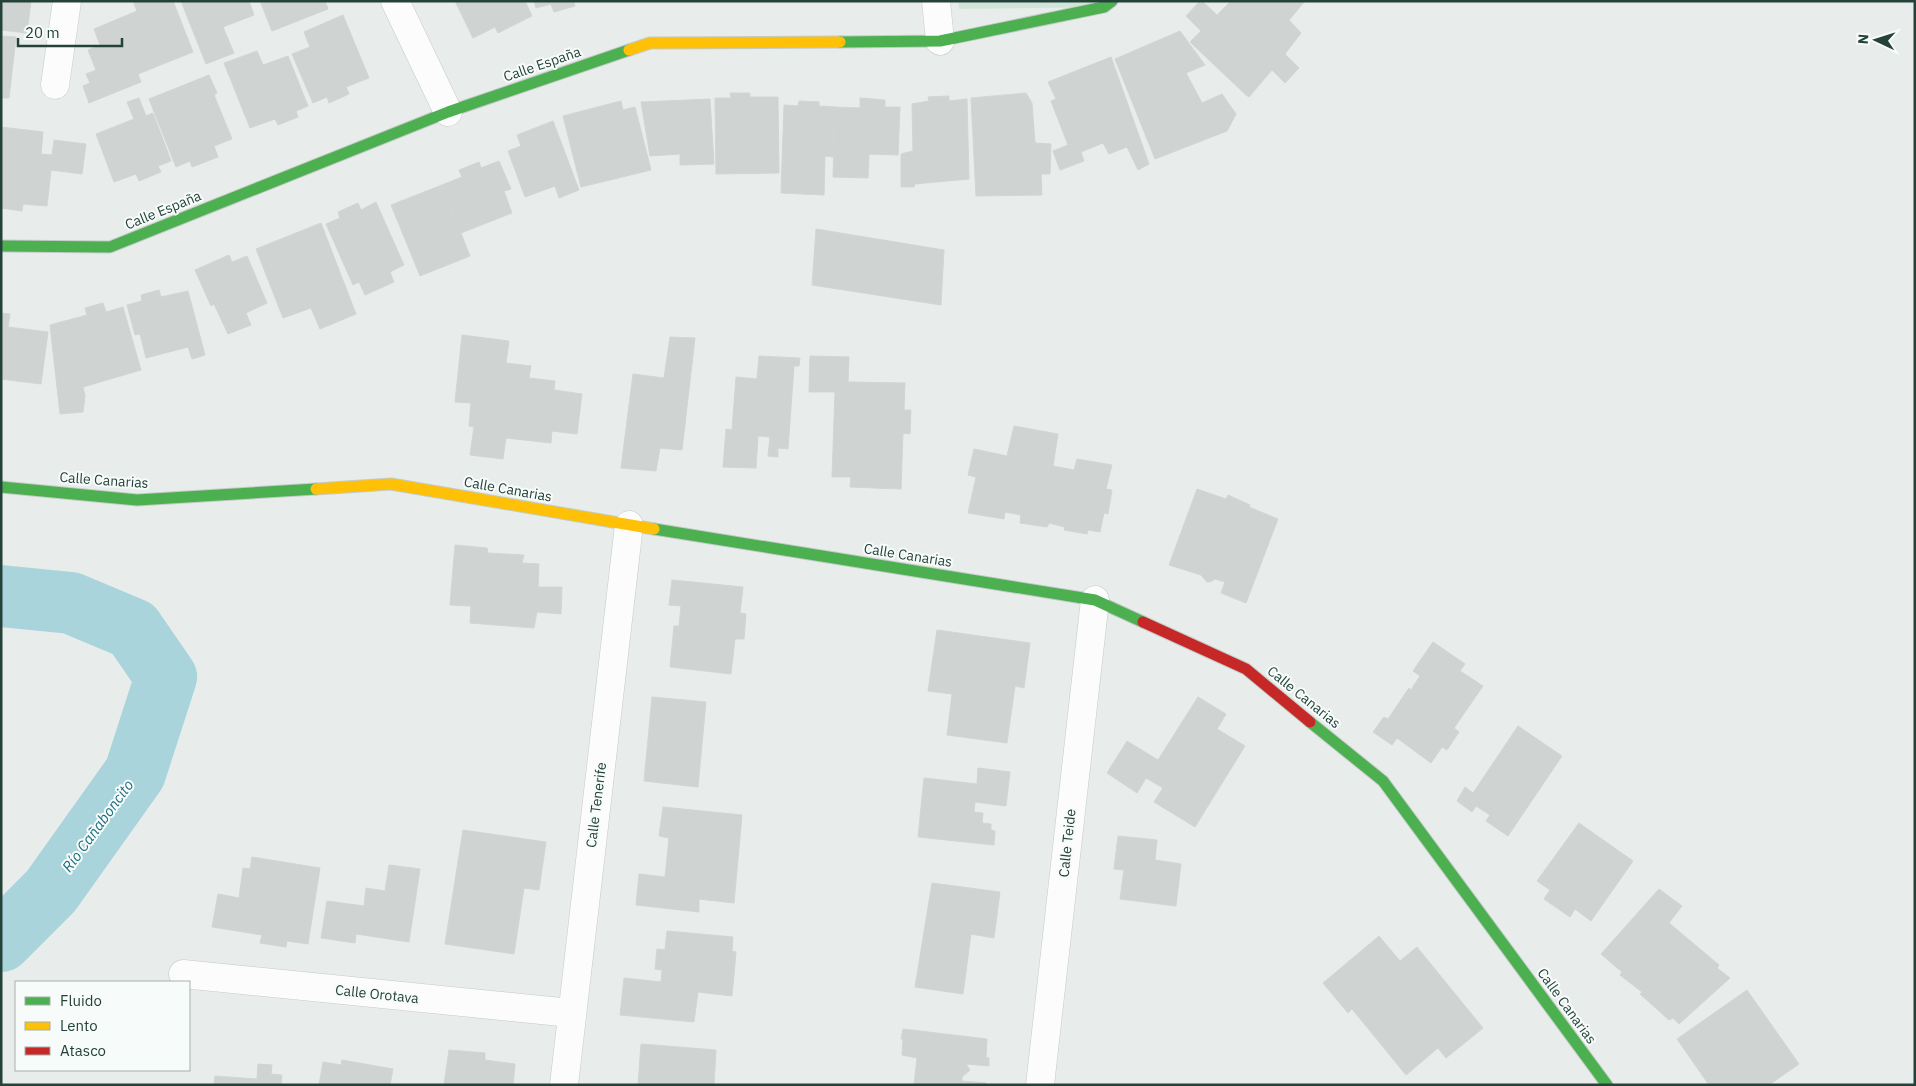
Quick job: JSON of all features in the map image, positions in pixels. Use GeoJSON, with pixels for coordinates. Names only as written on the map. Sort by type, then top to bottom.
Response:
{"type":"FeatureCollection","features":[{"type":"Feature","properties":{"kind":"street"},"geometry":{"type":"LineString","coordinates":[[55,85],[67,1]]}},
{"type":"Feature","properties":{"kind":"street"},"geometry":{"type":"LineString","coordinates":[[396,1],[448,112]]}},
{"type":"Feature","properties":{"kind":"street"},"geometry":{"type":"LineString","coordinates":[[936,1],[940,41]]}},
{"type":"Feature","properties":{"kind":"street","name":"Calle España"},"geometry":{"type":"LineString","coordinates":[[1,246],[110,247],[448,112],[650,43],[940,41],[1104,7],[1112,1]]}},
{"type":"Feature","properties":{"kind":"street","name":"Calle Canarias"},"geometry":{"type":"LineString","coordinates":[[1,486],[137,500],[391,484],[629,525],[1095,600],[1246,669],[1383,780],[1607,1085]]}},
{"type":"Feature","properties":{"kind":"street","name":"Calle Tenerife"},"geometry":{"type":"LineString","coordinates":[[564,1085],[629,525]]}},
{"type":"Feature","properties":{"kind":"street","name":"Calle Teide"},"geometry":{"type":"LineString","coordinates":[[1040,1085],[1095,600]]}},
{"type":"Feature","properties":{"kind":"street","name":"Calle Orotava"},"geometry":{"type":"LineString","coordinates":[[183,974],[571,1013]]}},
{"type":"Feature","properties":{"kind":"green space"},"geometry":{"type":"Polygon","coordinates":[[[958,1],[1112,1],[1104,7],[959,9],[958,1]]]}},
{"type":"Feature","properties":{"kind":"building"},"geometry":{"type":"Polygon","coordinates":[[[1,1],[31,1],[27,33],[1,30],[1,1]]]}},
{"type":"Feature","properties":{"kind":"building"},"geometry":{"type":"Polygon","coordinates":[[[133,1],[173,1],[193,52],[138,74],[141,82],[89,103],[83,86],[90,83],[86,74],[96,70],[88,50],[100,45],[94,29],[137,11],[133,1]]]}},
{"type":"Feature","properties":{"kind":"building"},"geometry":{"type":"Polygon","coordinates":[[[181,1],[249,1],[254,15],[223,27],[234,53],[206,64],[181,1]]]}},
{"type":"Feature","properties":{"kind":"building"},"geometry":{"type":"Polygon","coordinates":[[[260,1],[325,1],[328,9],[272,31],[260,1]]]}},
{"type":"Feature","properties":{"kind":"building"},"geometry":{"type":"Polygon","coordinates":[[[455,1],[525,1],[532,16],[498,33],[495,27],[473,38],[455,1]]]}},
{"type":"Feature","properties":{"kind":"building"},"geometry":{"type":"Polygon","coordinates":[[[534,1],[574,1],[575,6],[554,12],[551,4],[536,8],[534,1]]]}},
{"type":"Feature","properties":{"kind":"building"},"geometry":{"type":"Polygon","coordinates":[[[1200,1],[1217,15],[1231,1],[1305,1],[1289,20],[1301,33],[1285,54],[1299,68],[1285,83],[1272,70],[1249,97],[1246,95],[1190,42],[1201,31],[1186,16],[1200,1]]]}},
{"type":"Feature","properties":{"kind":"building"},"geometry":{"type":"Polygon","coordinates":[[[343,15],[369,78],[346,87],[349,94],[329,103],[327,97],[313,103],[292,54],[310,47],[304,32],[343,15]]]}},
{"type":"Feature","properties":{"kind":"building"},"geometry":{"type":"Polygon","coordinates":[[[1180,31],[1205,65],[1186,73],[1202,103],[1222,94],[1236,114],[1227,131],[1155,159],[1115,59],[1180,31]]]}},
{"type":"Feature","properties":{"kind":"building"},"geometry":{"type":"Polygon","coordinates":[[[1,36],[16,37],[9,98],[1,98],[1,36]]]}},
{"type":"Feature","properties":{"kind":"building"},"geometry":{"type":"Polygon","coordinates":[[[257,51],[263,65],[288,56],[308,106],[296,111],[298,117],[278,125],[275,119],[250,128],[224,63],[257,51]]]}},
{"type":"Feature","properties":{"kind":"building"},"geometry":{"type":"Polygon","coordinates":[[[1111,57],[1149,164],[1138,170],[1127,147],[1109,154],[1103,143],[1081,152],[1084,161],[1060,170],[1053,151],[1068,145],[1051,101],[1056,99],[1048,82],[1111,57]]]}},
{"type":"Feature","properties":{"kind":"building"},"geometry":{"type":"Polygon","coordinates":[[[209,75],[217,93],[214,95],[232,139],[214,146],[218,157],[192,167],[190,161],[176,167],[149,99],[209,75]]]}},
{"type":"Feature","properties":{"kind":"building"},"geometry":{"type":"Polygon","coordinates":[[[730,93],[750,93],[750,97],[778,97],[779,173],[716,174],[715,98],[731,98],[730,93]]]}},
{"type":"Feature","properties":{"kind":"building"},"geometry":{"type":"Polygon","coordinates":[[[1026,93],[1032,103],[1035,143],[1051,144],[1050,174],[1041,174],[1042,195],[976,196],[971,98],[1026,93]]]}},
{"type":"Feature","properties":{"kind":"building"},"geometry":{"type":"Polygon","coordinates":[[[949,96],[949,101],[967,99],[969,179],[915,184],[914,187],[901,187],[901,154],[913,151],[912,104],[929,101],[928,97],[949,96]]]}},
{"type":"Feature","properties":{"kind":"building"},"geometry":{"type":"Polygon","coordinates":[[[139,98],[146,116],[153,113],[171,161],[158,166],[161,172],[139,181],[136,174],[114,182],[96,134],[134,119],[127,102],[139,98]]]}},
{"type":"Feature","properties":{"kind":"building"},"geometry":{"type":"Polygon","coordinates":[[[860,98],[885,100],[885,107],[900,107],[898,155],[869,154],[868,178],[833,177],[835,107],[860,108],[860,98]]]}},
{"type":"Feature","properties":{"kind":"building"},"geometry":{"type":"Polygon","coordinates":[[[710,99],[714,164],[680,165],[680,154],[650,156],[641,102],[710,99]]]}},
{"type":"Feature","properties":{"kind":"building"},"geometry":{"type":"Polygon","coordinates":[[[621,101],[623,110],[635,107],[651,170],[581,187],[563,116],[621,101]]]}},
{"type":"Feature","properties":{"kind":"building"},"geometry":{"type":"Polygon","coordinates":[[[799,101],[819,102],[819,106],[835,107],[833,157],[825,156],[824,195],[781,193],[784,105],[798,106],[799,101]]]}},
{"type":"Feature","properties":{"kind":"building"},"geometry":{"type":"Polygon","coordinates":[[[553,121],[579,190],[559,198],[555,186],[525,197],[508,151],[521,146],[517,135],[553,121]]]}},
{"type":"Feature","properties":{"kind":"building"},"geometry":{"type":"Polygon","coordinates":[[[1,127],[43,132],[41,154],[52,155],[54,140],[86,144],[82,174],[51,170],[47,206],[23,204],[22,211],[1,208],[1,127]]]}},
{"type":"Feature","properties":{"kind":"building"},"geometry":{"type":"Polygon","coordinates":[[[499,161],[511,189],[504,191],[512,213],[461,233],[442,185],[462,177],[459,170],[479,162],[481,168],[499,161]]]}},
{"type":"Feature","properties":{"kind":"building"},"geometry":{"type":"Polygon","coordinates":[[[442,185],[470,256],[420,276],[391,205],[442,185]]]}},
{"type":"Feature","properties":{"kind":"building"},"geometry":{"type":"Polygon","coordinates":[[[376,202],[404,265],[390,272],[394,282],[365,295],[359,282],[353,285],[326,224],[340,218],[338,212],[358,203],[361,210],[376,202]]]}},
{"type":"Feature","properties":{"kind":"building"},"geometry":{"type":"Polygon","coordinates":[[[321,223],[356,314],[320,329],[311,308],[283,318],[256,249],[321,223]]]}},
{"type":"Feature","properties":{"kind":"building"},"geometry":{"type":"Polygon","coordinates":[[[816,229],[944,250],[941,305],[812,285],[816,229]]]}},
{"type":"Feature","properties":{"kind":"building"},"geometry":{"type":"Polygon","coordinates":[[[229,255],[232,262],[247,256],[267,303],[246,313],[251,325],[228,334],[214,304],[211,306],[195,270],[229,255]]]}},
{"type":"Feature","properties":{"kind":"building"},"geometry":{"type":"Polygon","coordinates":[[[159,290],[161,297],[188,291],[205,355],[192,359],[188,347],[146,358],[140,334],[135,335],[127,305],[142,301],[141,295],[159,290]]]}},
{"type":"Feature","properties":{"kind":"building"},"geometry":{"type":"Polygon","coordinates":[[[103,303],[106,312],[123,307],[141,370],[83,387],[85,396],[83,412],[60,414],[50,325],[87,315],[85,308],[103,303]]]}},
{"type":"Feature","properties":{"kind":"building"},"geometry":{"type":"Polygon","coordinates":[[[1,313],[10,314],[8,327],[48,332],[41,384],[1,379],[1,313]]]}},
{"type":"Feature","properties":{"kind":"building"},"geometry":{"type":"Polygon","coordinates":[[[462,335],[509,341],[506,363],[531,366],[529,378],[555,381],[554,390],[582,394],[577,434],[552,431],[551,443],[506,438],[503,459],[470,455],[474,427],[469,426],[471,403],[455,402],[462,335]]]}},
{"type":"Feature","properties":{"kind":"building"},"geometry":{"type":"Polygon","coordinates":[[[670,337],[695,338],[682,450],[660,448],[656,471],[621,468],[633,374],[664,378],[670,337]]]}},
{"type":"Feature","properties":{"kind":"building"},"geometry":{"type":"Polygon","coordinates":[[[759,356],[800,358],[799,366],[794,366],[788,449],[778,448],[778,457],[768,456],[770,437],[758,436],[756,468],[723,467],[726,429],[732,430],[736,377],[757,379],[759,356]]]}},
{"type":"Feature","properties":{"kind":"building"},"geometry":{"type":"Polygon","coordinates":[[[810,356],[849,357],[848,382],[905,383],[904,410],[911,410],[910,434],[903,433],[901,489],[850,487],[851,477],[832,477],[835,392],[809,392],[810,356]]]}},
{"type":"Feature","properties":{"kind":"building"},"geometry":{"type":"Polygon","coordinates":[[[1014,426],[1058,434],[1053,466],[1074,470],[1077,459],[1112,465],[1106,489],[1112,490],[1108,514],[1104,513],[1100,532],[1088,530],[1087,534],[1064,530],[1065,527],[1049,523],[1047,527],[1020,523],[1021,515],[1005,512],[1004,519],[968,513],[976,477],[968,475],[974,449],[1007,456],[1014,426]]]}},
{"type":"Feature","properties":{"kind":"building"},"geometry":{"type":"Polygon","coordinates":[[[1197,489],[1226,499],[1228,495],[1250,505],[1249,507],[1278,519],[1246,603],[1221,593],[1225,582],[1215,579],[1207,582],[1201,575],[1169,565],[1197,489]]]}},
{"type":"Feature","properties":{"kind":"building"},"geometry":{"type":"Polygon","coordinates":[[[455,545],[487,548],[488,553],[524,555],[522,563],[539,564],[538,587],[562,587],[561,614],[537,612],[534,628],[470,623],[471,606],[450,605],[455,545]]]}},
{"type":"Feature","properties":{"kind":"building"},"geometry":{"type":"Polygon","coordinates":[[[672,580],[743,587],[740,613],[746,614],[744,639],[735,639],[731,674],[670,667],[674,626],[679,626],[681,606],[669,605],[672,580]]]}},
{"type":"Feature","properties":{"kind":"building"},"geometry":{"type":"Polygon","coordinates":[[[937,630],[1030,643],[1024,688],[1015,686],[1007,743],[947,735],[952,694],[928,691],[937,630]]]}},
{"type":"Feature","properties":{"kind":"building"},"geometry":{"type":"Polygon","coordinates":[[[1433,642],[1465,664],[1460,671],[1483,686],[1454,728],[1459,732],[1447,750],[1442,747],[1431,763],[1397,738],[1392,745],[1373,732],[1384,717],[1388,719],[1409,688],[1411,690],[1420,676],[1413,671],[1433,642]]]}},
{"type":"Feature","properties":{"kind":"building"},"geometry":{"type":"Polygon","coordinates":[[[652,697],[706,702],[698,787],[644,781],[652,697]]]}},
{"type":"Feature","properties":{"kind":"building"},"geometry":{"type":"Polygon","coordinates":[[[1198,697],[1226,714],[1217,729],[1245,746],[1195,827],[1154,802],[1163,788],[1146,778],[1137,793],[1107,773],[1127,741],[1158,760],[1198,697]]]}},
{"type":"Feature","properties":{"kind":"building"},"geometry":{"type":"Polygon","coordinates":[[[1518,726],[1562,756],[1508,836],[1486,821],[1490,815],[1476,806],[1472,812],[1457,801],[1465,787],[1473,793],[1518,726]]]}},
{"type":"Feature","properties":{"kind":"building"},"geometry":{"type":"Polygon","coordinates":[[[978,768],[1010,772],[1006,806],[975,802],[974,812],[983,813],[982,823],[991,824],[991,830],[995,831],[994,845],[918,837],[924,778],[977,784],[978,768]]]}},
{"type":"Feature","properties":{"kind":"building"},"geometry":{"type":"Polygon","coordinates":[[[663,807],[742,815],[734,903],[699,899],[699,912],[636,905],[639,874],[665,877],[669,838],[659,836],[663,807]]]}},
{"type":"Feature","properties":{"kind":"building"},"geometry":{"type":"Polygon","coordinates":[[[1579,823],[1633,861],[1591,921],[1575,909],[1570,917],[1544,899],[1550,890],[1537,881],[1579,823]]]}},
{"type":"Feature","properties":{"kind":"building"},"geometry":{"type":"Polygon","coordinates":[[[463,830],[546,842],[539,890],[524,888],[514,954],[445,944],[463,830]]]}},
{"type":"Feature","properties":{"kind":"building"},"geometry":{"type":"Polygon","coordinates":[[[1118,836],[1157,840],[1155,860],[1181,864],[1176,906],[1120,899],[1124,870],[1114,869],[1118,836]]]}},
{"type":"Feature","properties":{"kind":"building"},"geometry":{"type":"Polygon","coordinates":[[[252,857],[320,868],[308,944],[287,941],[286,947],[260,943],[262,935],[212,927],[218,894],[239,898],[243,868],[250,869],[252,857]]]}},
{"type":"Feature","properties":{"kind":"building"},"geometry":{"type":"Polygon","coordinates":[[[389,865],[420,869],[409,942],[356,934],[355,943],[321,938],[327,901],[364,906],[366,888],[385,891],[389,865]]]}},
{"type":"Feature","properties":{"kind":"building"},"geometry":{"type":"Polygon","coordinates":[[[932,883],[1000,892],[994,938],[971,934],[963,994],[915,987],[932,883]]]}},
{"type":"Feature","properties":{"kind":"building"},"geometry":{"type":"Polygon","coordinates":[[[1659,889],[1682,906],[1669,923],[1719,965],[1717,968],[1730,978],[1679,1024],[1673,1018],[1669,1020],[1640,994],[1642,992],[1620,975],[1622,972],[1601,954],[1659,889]]]}},
{"type":"Feature","properties":{"kind":"building"},"geometry":{"type":"Polygon","coordinates":[[[667,931],[733,937],[732,951],[736,952],[732,996],[698,992],[694,1022],[620,1015],[624,978],[661,982],[662,970],[655,969],[657,949],[665,950],[667,931]]]}},
{"type":"Feature","properties":{"kind":"building"},"geometry":{"type":"Polygon","coordinates":[[[1379,936],[1400,961],[1417,947],[1483,1028],[1446,1058],[1438,1048],[1406,1075],[1352,1009],[1348,1013],[1323,983],[1379,936]]]}},
{"type":"Feature","properties":{"kind":"building"},"geometry":{"type":"Polygon","coordinates":[[[1747,990],[1799,1064],[1769,1085],[1709,1085],[1677,1039],[1747,990]]]}},
{"type":"Feature","properties":{"kind":"building"},"geometry":{"type":"Polygon","coordinates":[[[903,1029],[987,1039],[986,1057],[989,1058],[989,1066],[966,1064],[970,1070],[962,1077],[962,1081],[986,1083],[986,1085],[914,1085],[917,1058],[902,1055],[903,1039],[901,1039],[903,1029]]]}},
{"type":"Feature","properties":{"kind":"building"},"geometry":{"type":"Polygon","coordinates":[[[641,1044],[716,1050],[714,1085],[638,1085],[641,1044]]]}},
{"type":"Feature","properties":{"kind":"building"},"geometry":{"type":"Polygon","coordinates":[[[449,1050],[485,1053],[485,1060],[515,1064],[513,1085],[444,1085],[449,1050]]]}},
{"type":"Feature","properties":{"kind":"building"},"geometry":{"type":"Polygon","coordinates":[[[342,1060],[393,1069],[390,1085],[319,1085],[323,1062],[341,1065],[342,1060]]]}},
{"type":"Feature","properties":{"kind":"building"},"geometry":{"type":"Polygon","coordinates":[[[258,1064],[272,1065],[271,1074],[282,1075],[281,1085],[214,1085],[215,1076],[257,1079],[258,1064]]]}},
{"type":"Feature","properties":{"kind":"waterway","name":"Río Cañaboncito"},"geometry":{"type":"LineString","coordinates":[[1,596],[71,603],[133,629],[166,677],[135,773],[51,891],[1,941]]}},
{"type":"Feature","properties":{"kind":"traffic: fast"},"geometry":{"type":"LineString","coordinates":[[840,42],[940,41],[1104,7],[1112,1]]}},
{"type":"Feature","properties":{"kind":"traffic: fast"},"geometry":{"type":"LineString","coordinates":[[1,246],[110,247],[448,112],[629,50]]}},
{"type":"Feature","properties":{"kind":"traffic: fast"},"geometry":{"type":"LineString","coordinates":[[1,487],[137,500],[316,489]]}},
{"type":"Feature","properties":{"kind":"traffic: fast"},"geometry":{"type":"LineString","coordinates":[[654,529],[1095,600],[1143,622]]}},
{"type":"Feature","properties":{"kind":"traffic: fast"},"geometry":{"type":"LineString","coordinates":[[1310,722],[1383,781],[1607,1085]]}},
{"type":"Feature","properties":{"kind":"traffic: slow"},"geometry":{"type":"LineString","coordinates":[[629,50],[650,43],[840,42]]}},
{"type":"Feature","properties":{"kind":"traffic: slow"},"geometry":{"type":"LineString","coordinates":[[316,489],[391,484],[654,529]]}},
{"type":"Feature","properties":{"kind":"traffic: jam"},"geometry":{"type":"LineString","coordinates":[[1143,622],[1246,669],[1310,722]]}}]}
